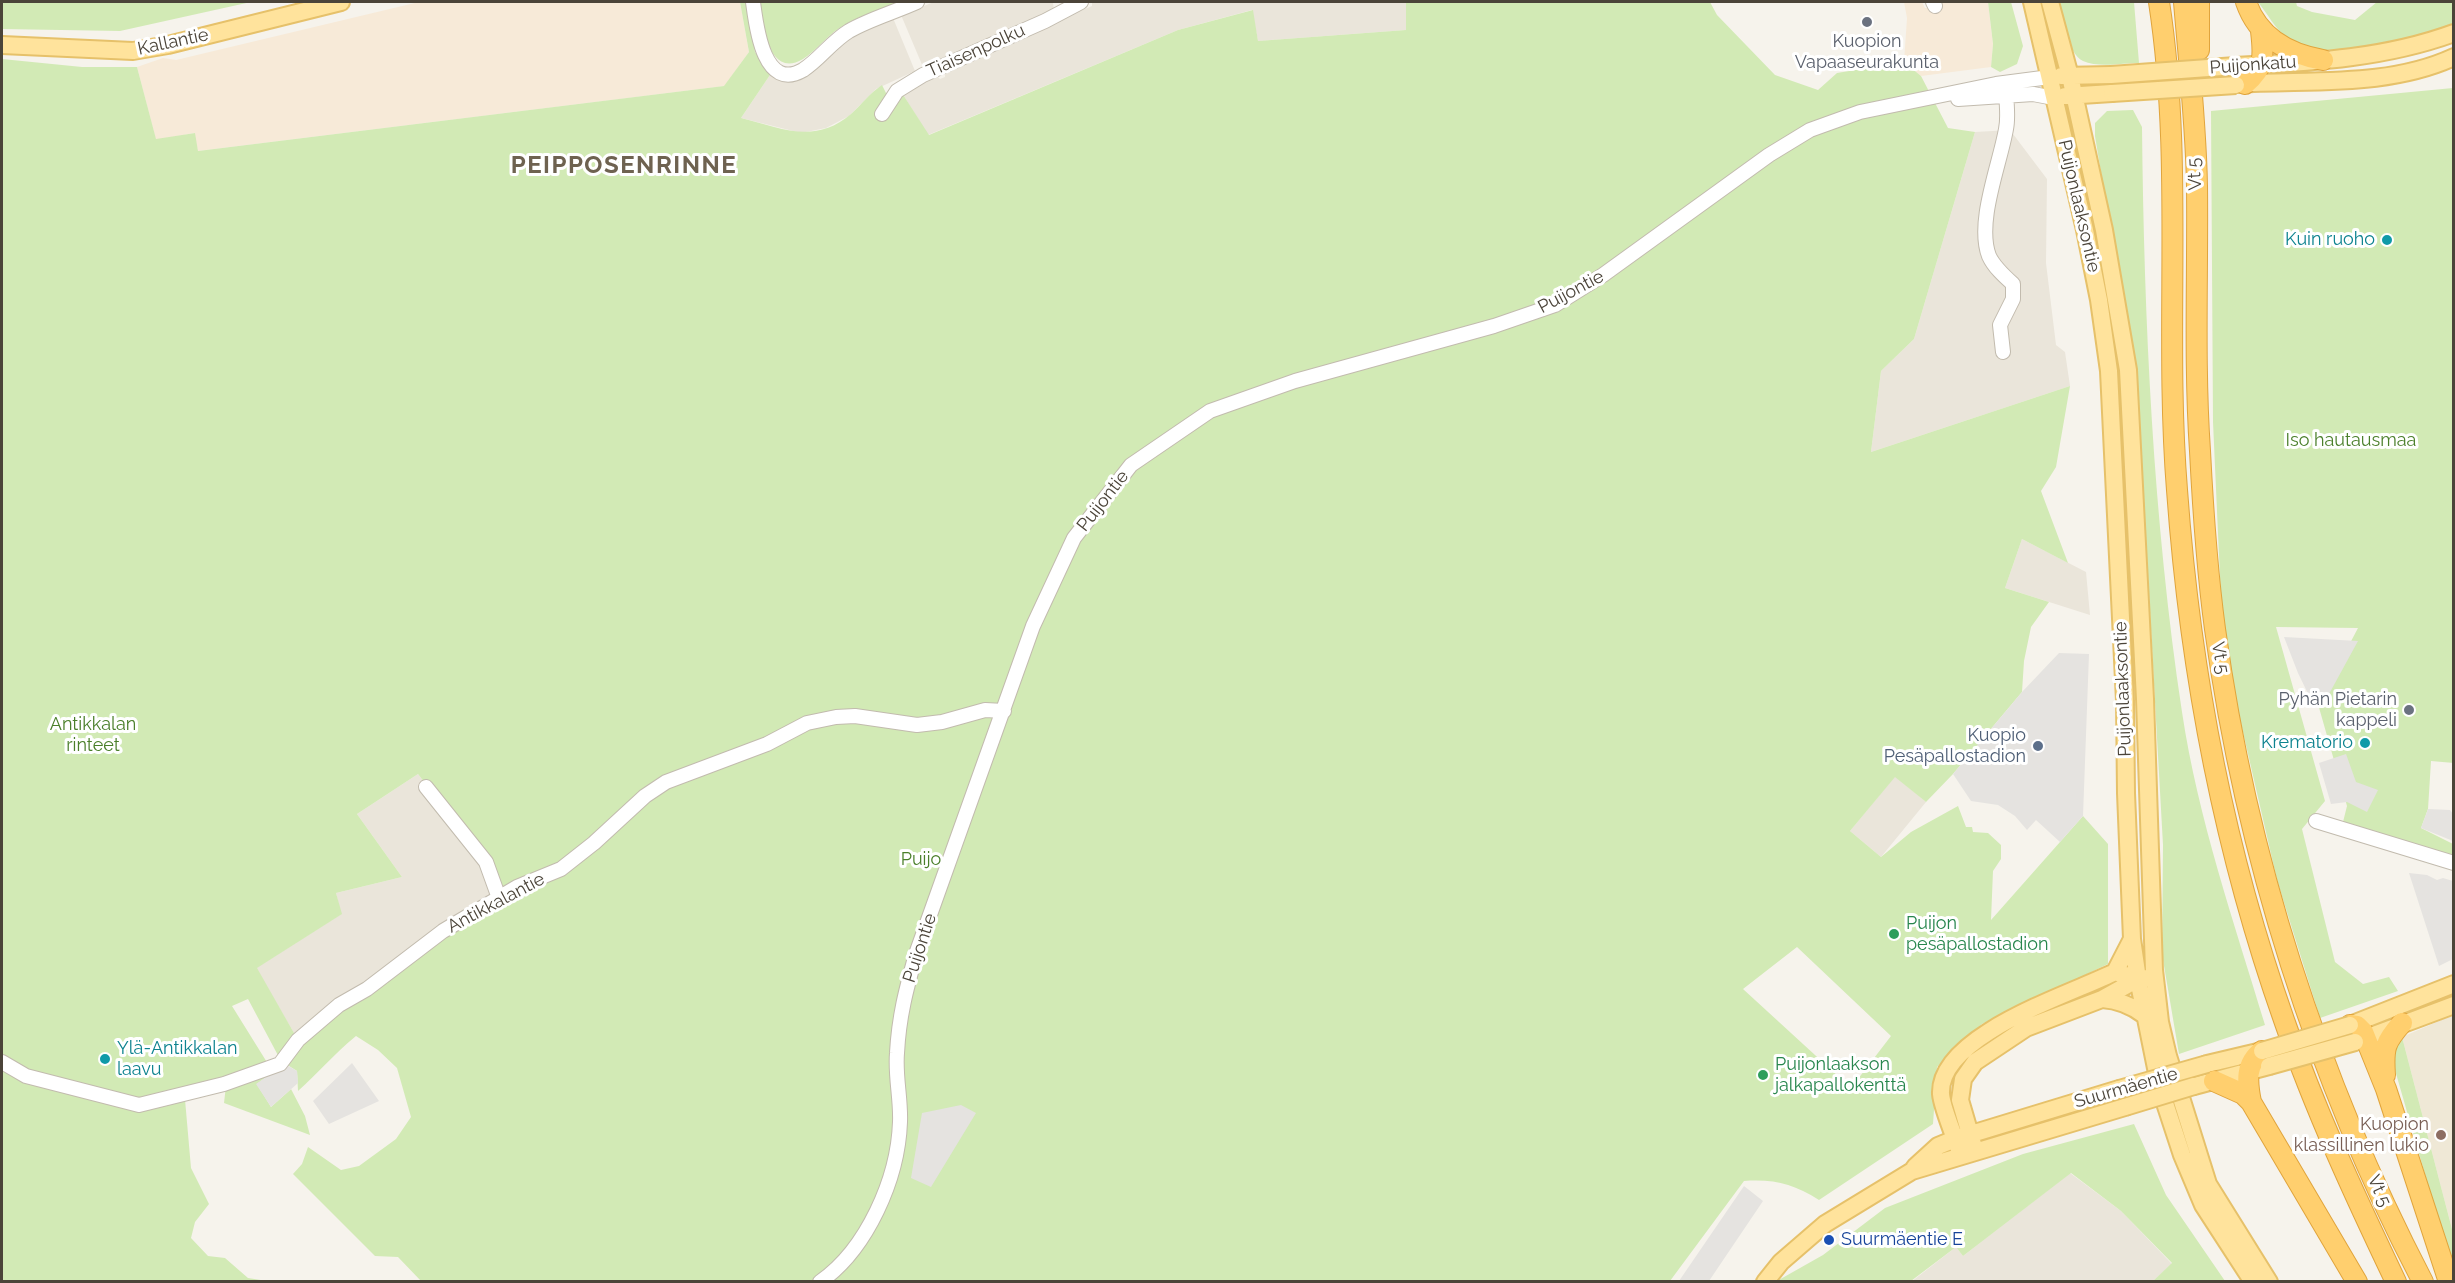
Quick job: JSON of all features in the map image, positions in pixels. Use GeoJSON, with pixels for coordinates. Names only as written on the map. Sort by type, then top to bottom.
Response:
{"type":"FeatureCollection","features":[{"type":"Feature","properties":{"kind":"highway","name":"Vt 5"},"geometry":{"type":"LineString","coordinates":[[2159,2],[2164,36],[2171,149],[2172,352],[2177,489],[2191,626],[2221,797],[2241,877],[2284,1021],[2346,1172],[2396,1281]]}},
{"type":"Feature","properties":{"kind":"highway","name":"Vt 5"},"geometry":{"type":"LineString","coordinates":[[2184,2],[2197,185],[2196,352],[2200,449],[2215,628],[2233,734],[2257,840],[2287,951],[2309,1019],[2359,1145],[2423,1281]]}},
{"type":"Feature","properties":{"kind":"highway"},"geometry":{"type":"LineString","coordinates":[[2197,185],[2199,2]]}},
{"type":"Feature","properties":{"kind":"highway"},"geometry":{"type":"LineString","coordinates":[[2241,84],[2256,74],[2262,64],[2264,49],[2261,31],[2246,2]]}},
{"type":"Feature","properties":{"kind":"highway"},"geometry":{"type":"LineString","coordinates":[[2261,31],[2295,54],[2323,60]]}},
{"type":"Feature","properties":{"kind":"highway"},"geometry":{"type":"LineString","coordinates":[[2386,1089],[2384,1051],[2389,1038],[2402,1023]]}},
{"type":"Feature","properties":{"kind":"highway"},"geometry":{"type":"LineString","coordinates":[[2356,1035],[2386,1089],[2450,1281]]}},
{"type":"Feature","properties":{"kind":"highway"},"geometry":{"type":"LineString","coordinates":[[2251,1102],[2247,1072],[2255,1056],[2265,1058]]}},
{"type":"Feature","properties":{"kind":"highway"},"geometry":{"type":"LineString","coordinates":[[2211,1073],[2251,1102],[2357,1281]]}},
{"type":"Feature","properties":{"kind":"main road","name":"Kallantie"},"geometry":{"type":"LineString","coordinates":[[2,45],[134,51],[168,45],[341,2]]}},
{"type":"Feature","properties":{"kind":"main road","name":"Puijonlaaksontie"},"geometry":{"type":"LineString","coordinates":[[2032,2],[2099,300],[2109,371],[2125,701],[2132,939],[2160,1022],[2168,1056],[2208,1184],[2269,1281]]}},
{"type":"Feature","properties":{"kind":"main road","name":"Puijonlaaksontie"},"geometry":{"type":"LineString","coordinates":[[2050,2],[2070,76],[2104,230],[2128,370],[2145,699],[2146,978],[2144,1015],[2160,1088],[2182,1155],[2203,1205],[2253,1281]]}},
{"type":"Feature","properties":{"kind":"main road","name":"Puijonkatu"},"geometry":{"type":"LineString","coordinates":[[2050,76],[2111,75],[2323,60],[2400,50],[2454,33]]}},
{"type":"Feature","properties":{"kind":"main road","name":"Puijonkatu"},"geometry":{"type":"LineString","coordinates":[[2054,98],[2241,84],[2358,79],[2406,72],[2454,57]]}},
{"type":"Feature","properties":{"kind":"main road"},"geometry":{"type":"LineString","coordinates":[[2115,972],[2132,939]]}},
{"type":"Feature","properties":{"kind":"main road"},"geometry":{"type":"LineString","coordinates":[[1968,1153],[1941,1094],[1944,1075],[1962,1051],[1992,1028],[2115,972],[2146,978]]}},
{"type":"Feature","properties":{"kind":"main road"},"geometry":{"type":"LineString","coordinates":[[1962,1136],[1960,1100],[1963,1079],[1975,1062],[2026,1028],[2102,999],[2146,978]]}},
{"type":"Feature","properties":{"kind":"main road"},"geometry":{"type":"LineString","coordinates":[[2356,1035],[2454,984]]}},
{"type":"Feature","properties":{"kind":"main road"},"geometry":{"type":"LineString","coordinates":[[2102,999],[2133,1006],[2144,1015]]}},
{"type":"Feature","properties":{"kind":"main road"},"geometry":{"type":"LineString","coordinates":[[2356,1035],[2402,1023],[2454,1005]]}},
{"type":"Feature","properties":{"kind":"main road","name":"Suurmäentie"},"geometry":{"type":"LineString","coordinates":[[1765,1281],[1781,1262],[1825,1224],[1912,1171],[1938,1146],[1962,1136],[2119,1089],[2211,1073],[2356,1035]]}},
{"type":"Feature","properties":{"kind":"main road","name":"Suurmäentie"},"geometry":{"type":"LineString","coordinates":[[1912,1171],[2194,1086],[2211,1073],[2247,1072]]}},
{"type":"Feature","properties":{"kind":"street"},"geometry":{"type":"LineString","coordinates":[[753,2],[764,55],[773,67],[787,74],[802,70],[835,40],[850,30],[917,2]]}},
{"type":"Feature","properties":{"kind":"street","name":"Tiaisenpolku"},"geometry":{"type":"LineString","coordinates":[[882,114],[897,91],[923,75],[1045,21],[1081,2]]}},
{"type":"Feature","properties":{"kind":"street","name":"Puijontie"},"geometry":{"type":"LineString","coordinates":[[826,1279],[861,1237],[889,1187],[898,1149],[900,1123],[896,1057],[901,1004],[916,954],[1033,626],[1074,538],[1131,465],[1210,411],[1295,381],[1494,326],[1555,305],[1603,275],[1769,155],[1810,130],[1860,112],[1902,103],[2005,90],[2050,76]]}},
{"type":"Feature","properties":{"kind":"street"},"geometry":{"type":"LineString","coordinates":[[2003,352],[2000,325],[2013,299],[2013,284],[1994,264],[1989,255],[1987,236],[1989,203],[2007,127],[2005,90]]}},
{"type":"Feature","properties":{"kind":"street","name":"Puijontie"},"geometry":{"type":"LineString","coordinates":[[2005,90],[2054,98]]}},
{"type":"Feature","properties":{"kind":"street","name":"Antikkalantie"},"geometry":{"type":"LineString","coordinates":[[2,1062],[26,1076],[139,1105],[224,1084],[280,1064],[298,1040],[339,1005],[367,989],[443,931],[517,887],[561,869],[594,843],[645,796],[666,783],[767,744],[807,723],[855,716],[916,725],[942,722],[984,710],[1004,711]]}},
{"type":"Feature","properties":{"kind":"street"},"geometry":{"type":"LineString","coordinates":[[426,787],[486,862],[499,898]]}},
{"type":"Feature","properties":{"kind":"street"},"geometry":{"type":"LineString","coordinates":[[2316,820],[2454,863]]}},
{"type":"Feature","properties":{"kind":"shaded area"},"geometry":{"type":"Polygon","coordinates":[[[419,2],[740,2],[749,52],[725,86],[198,151],[194,133],[156,140],[137,67],[163,58],[176,60],[419,2]]]}},
{"type":"Feature","properties":{"kind":"shaded area"},"geometry":{"type":"Polygon","coordinates":[[[934,2],[1058,2],[1053,3],[1054,10],[1049,15],[923,67],[901,15],[934,2]]]}},
{"type":"Feature","properties":{"kind":"shaded area"},"geometry":{"type":"Polygon","coordinates":[[[1092,2],[1406,2],[1406,30],[1258,41],[1252,10],[1178,30],[928,135],[902,93],[931,75],[940,79],[945,77],[945,72],[950,66],[1092,6],[1092,2]]]}},
{"type":"Feature","properties":{"kind":"shaded area"},"geometry":{"type":"Polygon","coordinates":[[[1904,2],[1922,2],[1925,8],[1943,8],[1940,2],[1988,2],[1993,44],[1991,67],[1921,76],[1904,62],[1907,18],[1904,2]]]}},
{"type":"Feature","properties":{"kind":"shaded area"},"geometry":{"type":"Polygon","coordinates":[[[893,18],[915,71],[876,89],[849,116],[826,128],[801,133],[741,118],[770,75],[785,80],[804,77],[860,32],[893,18]]]}},
{"type":"Feature","properties":{"kind":"shaded area"},"geometry":{"type":"Polygon","coordinates":[[[2010,130],[2047,179],[2046,263],[2056,345],[2065,352],[2070,386],[1871,452],[1881,371],[1914,339],[1975,132],[2010,130]]]}},
{"type":"Feature","properties":{"kind":"shaded area"},"geometry":{"type":"Polygon","coordinates":[[[2022,539],[2086,572],[2090,615],[2005,588],[2022,539]]]}},
{"type":"Feature","properties":{"kind":"shaded area"},"geometry":{"type":"Polygon","coordinates":[[[2284,637],[2358,641],[2329,694],[2318,704],[2313,704],[2284,637]]]}},
{"type":"Feature","properties":{"kind":"shaded area"},"geometry":{"type":"Polygon","coordinates":[[[2059,653],[2089,654],[2083,816],[2060,842],[2036,820],[2027,830],[2015,816],[1998,805],[1971,801],[1953,774],[2022,692],[2059,653]]]}},
{"type":"Feature","properties":{"kind":"shaded area"},"geometry":{"type":"Polygon","coordinates":[[[2346,754],[2356,782],[2378,790],[2367,812],[2347,802],[2331,804],[2319,763],[2346,754]]]}},
{"type":"Feature","properties":{"kind":"shaded area"},"geometry":{"type":"Polygon","coordinates":[[[418,774],[486,862],[499,898],[298,1040],[256,968],[341,914],[336,893],[402,877],[357,814],[418,774]]]}},
{"type":"Feature","properties":{"kind":"shaded area"},"geometry":{"type":"Polygon","coordinates":[[[1895,776],[1926,802],[1881,857],[1850,831],[1895,776]]]}},
{"type":"Feature","properties":{"kind":"shaded area"},"geometry":{"type":"Polygon","coordinates":[[[2428,809],[2450,810],[2453,814],[2453,841],[2421,828],[2428,809]]]}},
{"type":"Feature","properties":{"kind":"shaded area"},"geometry":{"type":"Polygon","coordinates":[[[2409,873],[2427,875],[2437,880],[2443,878],[2453,881],[2453,959],[2439,966],[2409,873]]]}},
{"type":"Feature","properties":{"kind":"shaded area","name":"Kuopion klassillinen lukio"},"geometry":{"type":"Polygon","coordinates":[[[2453,1015],[2453,1233],[2402,1037],[2453,1015]]]}},
{"type":"Feature","properties":{"kind":"shaded area"},"geometry":{"type":"Polygon","coordinates":[[[352,1063],[379,1101],[329,1124],[313,1101],[352,1063]]]}},
{"type":"Feature","properties":{"kind":"shaded area"},"geometry":{"type":"Polygon","coordinates":[[[285,1064],[297,1071],[298,1083],[271,1107],[256,1084],[285,1064]]]}},
{"type":"Feature","properties":{"kind":"shaded area"},"geometry":{"type":"Polygon","coordinates":[[[961,1105],[976,1113],[931,1187],[911,1178],[922,1113],[961,1105]]]}},
{"type":"Feature","properties":{"kind":"shaded area"},"geometry":{"type":"Polygon","coordinates":[[[2070,1173],[2121,1211],[2172,1264],[2153,1281],[1911,1282],[1956,1247],[1963,1256],[2070,1173]]]}},
{"type":"Feature","properties":{"kind":"shaded area"},"geometry":{"type":"Polygon","coordinates":[[[1744,1186],[1763,1201],[1709,1281],[1679,1281],[1744,1186]]]}},
{"type":"Feature","properties":{"kind":"green space"},"geometry":{"type":"Polygon","coordinates":[[[2,2],[251,2],[120,31],[2,29],[2,2]]]}},
{"type":"Feature","properties":{"kind":"green space","name":"Puijo"},"geometry":{"type":"Polygon","coordinates":[[[740,2],[748,2],[755,52],[770,75],[741,118],[798,131],[811,132],[824,129],[851,114],[882,85],[886,93],[902,93],[929,135],[1178,30],[1253,10],[1258,41],[1406,30],[1406,2],[1710,2],[1717,15],[1775,75],[1818,90],[1837,73],[1904,62],[1921,76],[1948,128],[1975,132],[1914,339],[1881,371],[1871,452],[2070,386],[2056,467],[2041,491],[2068,563],[2022,539],[2005,588],[2049,602],[2031,627],[2024,661],[2022,692],[1953,774],[1926,802],[1895,777],[1850,831],[1881,857],[1911,832],[1958,806],[1966,827],[1972,827],[1973,832],[1988,833],[2001,845],[2001,859],[1993,871],[1991,920],[2083,816],[2108,844],[2108,964],[1982,1024],[1937,1067],[1933,1124],[1819,1200],[1801,1190],[1783,1184],[1744,1181],[1670,1281],[421,1281],[398,1257],[375,1256],[293,1174],[302,1164],[308,1147],[341,1170],[359,1166],[396,1139],[411,1117],[397,1068],[378,1050],[356,1036],[298,1091],[297,1071],[281,1061],[248,999],[232,1006],[273,1072],[257,1084],[271,1107],[291,1089],[305,1116],[310,1135],[224,1103],[227,1077],[184,1088],[191,1168],[209,1204],[195,1222],[191,1238],[208,1256],[225,1258],[248,1278],[267,1281],[2,1281],[2,59],[82,67],[137,67],[156,139],[195,133],[198,151],[724,86],[749,52],[740,2]],[[418,774],[357,814],[402,877],[336,893],[342,914],[257,968],[298,1040],[499,898],[486,862],[418,774]],[[1797,947],[1743,989],[1851,1088],[1891,1036],[1797,947]]]}},
{"type":"Feature","properties":{"kind":"green space"},"geometry":{"type":"Polygon","coordinates":[[[759,2],[898,2],[845,24],[808,56],[791,63],[782,62],[769,46],[759,2]]]}},
{"type":"Feature","properties":{"kind":"green space"},"geometry":{"type":"Polygon","coordinates":[[[1988,2],[2011,2],[2023,46],[2017,64],[2000,72],[1991,67],[1993,44],[1988,2]]]}},
{"type":"Feature","properties":{"kind":"green space"},"geometry":{"type":"Polygon","coordinates":[[[2058,2],[2134,2],[2139,63],[2103,65],[2089,63],[2077,57],[2069,43],[2058,2]]]}},
{"type":"Feature","properties":{"kind":"green space"},"geometry":{"type":"Polygon","coordinates":[[[2258,2],[2296,2],[2297,6],[2312,12],[2355,20],[2377,2],[2453,2],[2453,26],[2440,32],[2383,46],[2321,51],[2303,46],[2283,35],[2258,2]]]}},
{"type":"Feature","properties":{"kind":"green space","name":"Iso hautausmaa"},"geometry":{"type":"Polygon","coordinates":[[[2453,88],[2454,763],[2431,761],[2428,809],[2421,828],[2453,844],[2453,863],[2341,830],[2347,806],[2318,704],[2358,628],[2276,627],[2325,801],[2302,829],[2335,962],[2363,984],[2389,977],[2398,991],[2320,1018],[2277,880],[2223,645],[2213,422],[2211,111],[2453,88]]]}},
{"type":"Feature","properties":{"kind":"green space"},"geometry":{"type":"Polygon","coordinates":[[[2133,110],[2142,127],[2145,274],[2157,494],[2182,712],[2207,831],[2265,1025],[2179,1054],[2162,954],[2163,845],[2143,487],[2134,372],[2095,136],[2095,123],[2107,111],[2133,110]]]}},
{"type":"Feature","properties":{"kind":"green space"},"geometry":{"type":"Polygon","coordinates":[[[2402,1037],[2453,1233],[2453,1272],[2393,1063],[2395,1044],[2402,1037]]]}},
{"type":"Feature","properties":{"kind":"green space"},"geometry":{"type":"Polygon","coordinates":[[[2134,1124],[2166,1195],[2225,1281],[2153,1281],[2172,1263],[2121,1211],[2071,1173],[1963,1256],[1956,1247],[1911,1281],[1777,1281],[1823,1255],[1885,1208],[2023,1154],[2134,1124]]]}},
{"type":"Feature","properties":{"kind":"place","name":"Kuopion Vapaaseurakunta"},"geometry":{"type":"Point","coordinates":[1867,22]}},
{"type":"Feature","properties":{"kind":"place","name":"Kuin ruoho"},"geometry":{"type":"Point","coordinates":[2387,240]}},
{"type":"Feature","properties":{"kind":"place","name":"Pyhän Pietarin kappeli"},"geometry":{"type":"Point","coordinates":[2409,710]}},
{"type":"Feature","properties":{"kind":"place","name":"Krematorio"},"geometry":{"type":"Point","coordinates":[2365,743]}},
{"type":"Feature","properties":{"kind":"place","name":"Kuopio Pesäpallostadion"},"geometry":{"type":"Point","coordinates":[2038,746]}},
{"type":"Feature","properties":{"kind":"place","name":"Puijon pesäpallostadion"},"geometry":{"type":"Point","coordinates":[1894,934]}},
{"type":"Feature","properties":{"kind":"place","name":"Ylä-Antikkalan laavu"},"geometry":{"type":"Point","coordinates":[105,1059]}},
{"type":"Feature","properties":{"kind":"place","name":"Puijonlaakson jalkapallokenttä"},"geometry":{"type":"Point","coordinates":[1763,1075]}},
{"type":"Feature","properties":{"kind":"place","name":"Kuopion klassillinen lukio"},"geometry":{"type":"Point","coordinates":[2441,1135]}},
{"type":"Feature","properties":{"kind":"place","name":"Suurmäentie E"},"geometry":{"type":"Point","coordinates":[1829,1240]}},
{"type":"Feature","properties":{"kind":"district","name":"PEIPPOSENRINNE"},"geometry":{"type":"Point","coordinates":[624,166]}},
{"type":"Feature","properties":{"kind":"park label","name":"Antikkalan rinteet"},"geometry":{"type":"Point","coordinates":[93,735]}}]}
